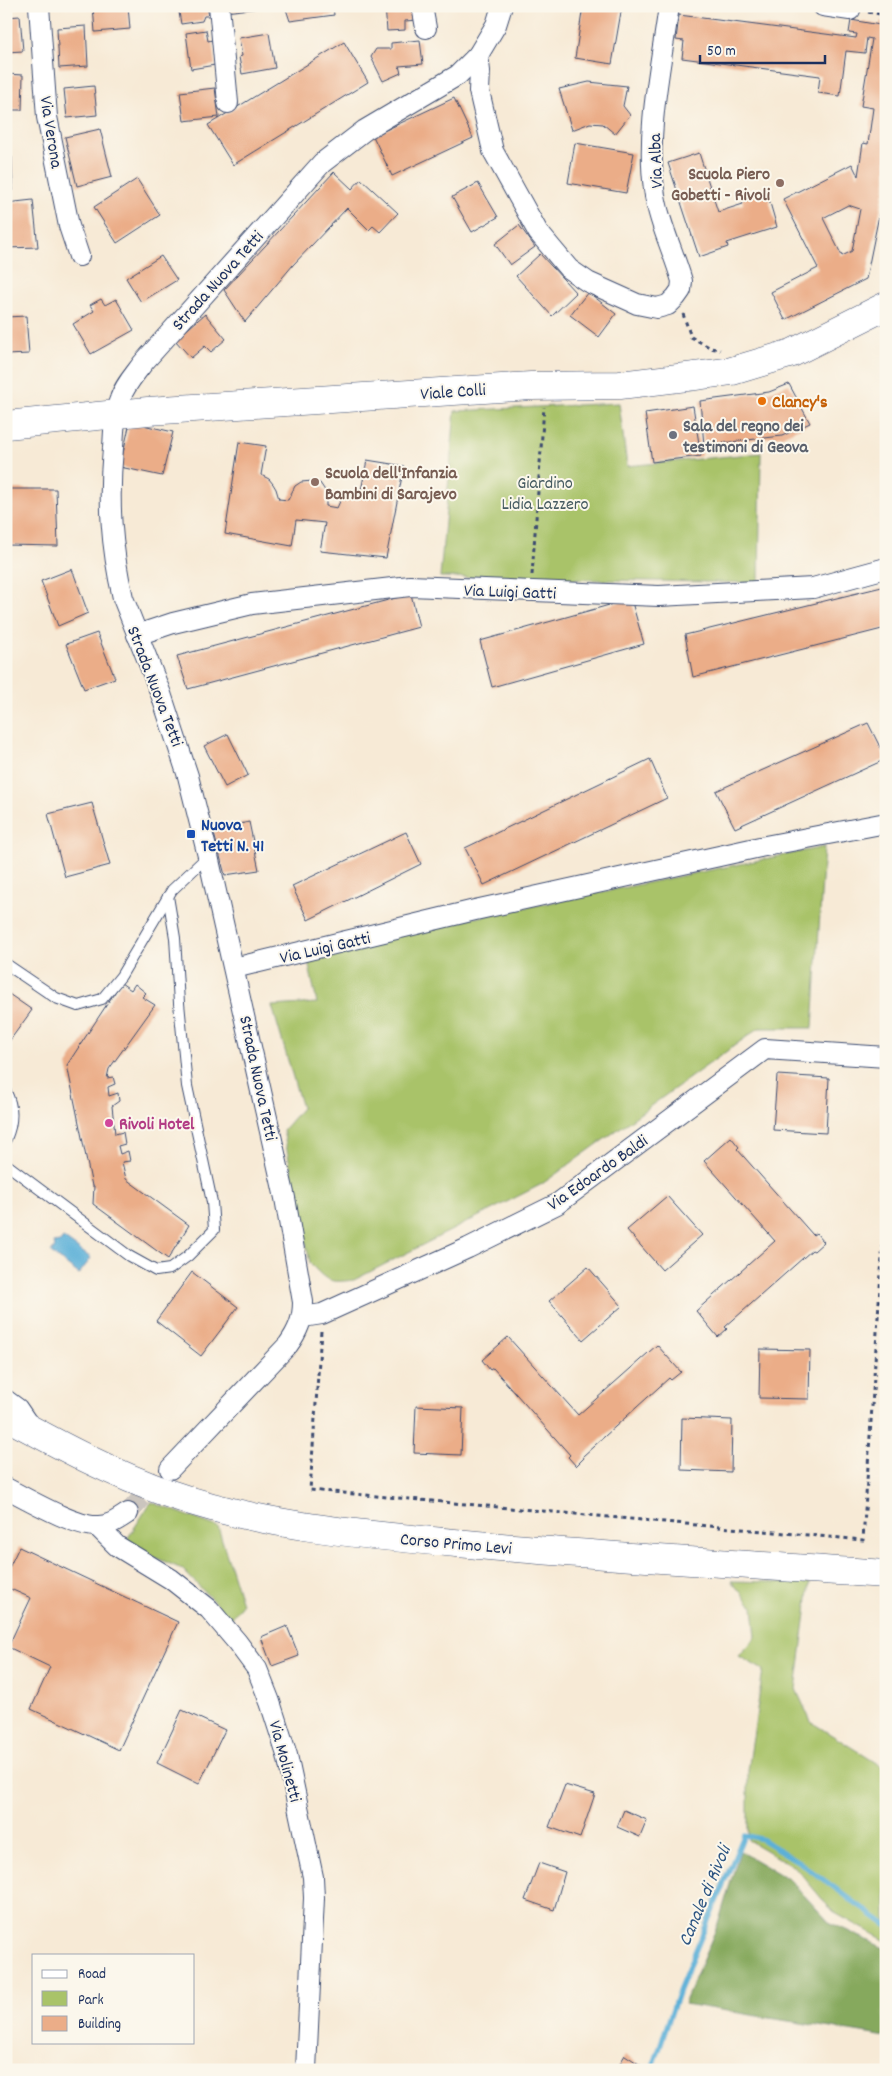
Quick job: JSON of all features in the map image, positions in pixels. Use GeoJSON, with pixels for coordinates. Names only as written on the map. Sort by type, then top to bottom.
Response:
{"type":"FeatureCollection","features":[{"type":"Feature","properties":{"kind":"main road","name":"Viale Colli"},"geometry":{"type":"LineString","coordinates":[[6,426],[116,414],[545,386],[620,386],[732,371],[792,354],[886,306]]}},
{"type":"Feature","properties":{"kind":"main road","name":"Corso Primo Levi"},"geometry":{"type":"LineString","coordinates":[[6,1416],[134,1480],[171,1494],[238,1513],[287,1522],[354,1533],[431,1541],[886,1574]]}},
{"type":"Feature","properties":{"kind":"street","name":"Via Verona"},"geometry":{"type":"LineString","coordinates":[[39,6],[47,117],[69,226],[79,256]]}},
{"type":"Feature","properties":{"kind":"street"},"geometry":{"type":"LineString","coordinates":[[220,6],[228,103]]}},
{"type":"Feature","properties":{"kind":"street"},"geometry":{"type":"LineString","coordinates":[[422,6],[426,28]]}},
{"type":"Feature","properties":{"kind":"street","name":"Strada Nuova Tetti"},"geometry":{"type":"LineString","coordinates":[[312,1315],[301,1286],[292,1234],[234,968],[208,856],[178,741],[121,591],[111,525],[109,496],[116,414],[120,398],[143,363],[322,163],[364,130],[458,75],[478,55],[496,25],[502,6]]}},
{"type":"Feature","properties":{"kind":"street","name":"Via Alba"},"geometry":{"type":"LineString","coordinates":[[669,6],[653,115],[654,189],[662,223],[682,281],[681,290],[676,297]]}},
{"type":"Feature","properties":{"kind":"street"},"geometry":{"type":"LineString","coordinates":[[823,6],[850,8]]}},
{"type":"Feature","properties":{"kind":"street"},"geometry":{"type":"LineString","coordinates":[[478,55],[480,71],[479,91],[494,151],[538,232],[569,269],[588,282],[637,304],[656,308],[668,305],[676,297]]}},
{"type":"Feature","properties":{"kind":"street","name":"Via Luigi Gatti"},"geometry":{"type":"LineString","coordinates":[[137,634],[173,623],[252,604],[410,586],[659,596],[813,588],[886,568]]}},
{"type":"Feature","properties":{"kind":"street","name":"Via Luigi Gatti"},"geometry":{"type":"LineString","coordinates":[[234,968],[475,910],[722,855],[886,823]]}},
{"type":"Feature","properties":{"kind":"street","name":"Via Edoardo Baldi"},"geometry":{"type":"LineString","coordinates":[[312,1315],[468,1248],[557,1204],[765,1049],[886,1057]]}},
{"type":"Feature","properties":{"kind":"street"},"geometry":{"type":"LineString","coordinates":[[170,1469],[277,1358],[312,1315]]}},
{"type":"Feature","properties":{"kind":"street"},"geometry":{"type":"LineString","coordinates":[[6,1488],[81,1524],[98,1527],[114,1522],[128,1513]]}},
{"type":"Feature","properties":{"kind":"street","name":"Via Molinetti"},"geometry":{"type":"LineString","coordinates":[[98,1527],[117,1546],[171,1579],[209,1609],[257,1669],[270,1702],[287,1755],[313,1877],[314,1898],[306,2070]]}},
{"type":"Feature","properties":{"kind":"lane"},"geometry":{"type":"LineString","coordinates":[[6,964],[56,998],[78,1006],[102,999],[121,976],[172,890],[208,856]]}},
{"type":"Feature","properties":{"kind":"lane"},"geometry":{"type":"LineString","coordinates":[[6,1164],[129,1256],[156,1271],[170,1269],[188,1256],[214,1230],[212,1202],[186,1086],[175,938],[168,896]]}},
{"type":"Feature","properties":{"kind":"lane"},"geometry":{"type":"LineString","coordinates":[[6,1092],[12,1105],[10,1131],[6,1140]]}},
{"type":"Feature","properties":{"kind":"lane","name":"Corso Primo Levi"},"geometry":{"type":"LineString","coordinates":[[6,1394],[21,1405],[43,1436]]}},
{"type":"Feature","properties":{"kind":"path"},"geometry":{"type":"LineString","coordinates":[[676,297],[691,337],[711,348],[727,351]]}},
{"type":"Feature","properties":{"kind":"path"},"geometry":{"type":"LineString","coordinates":[[531,592],[545,386]]}},
{"type":"Feature","properties":{"kind":"path"},"geometry":{"type":"LineString","coordinates":[[312,1315],[310,1490],[863,1540],[886,1198]]}},
{"type":"Feature","properties":{"kind":"green space","name":"Giardino Lidia Lazzero"},"geometry":{"type":"Polygon","coordinates":[[[619,403],[627,466],[761,453],[759,583],[440,577],[455,411],[619,403]]]}},
{"type":"Feature","properties":{"kind":"green space"},"geometry":{"type":"Polygon","coordinates":[[[824,847],[813,1028],[759,1028],[542,1184],[354,1280],[329,1280],[310,1263],[283,1130],[302,1108],[272,1006],[317,1003],[306,952],[824,847]]]}},
{"type":"Feature","properties":{"kind":"green space"},"geometry":{"type":"Polygon","coordinates":[[[151,1502],[218,1527],[242,1604],[231,1619],[182,1569],[124,1544],[151,1502]]]}},
{"type":"Feature","properties":{"kind":"green space"},"geometry":{"type":"Polygon","coordinates":[[[731,1581],[810,1583],[796,1689],[811,1722],[886,1769],[886,1941],[833,1912],[796,1868],[748,1840],[748,1771],[763,1670],[739,1656],[756,1637],[753,1607],[731,1581]]]}},
{"type":"Feature","properties":{"kind":"green space"},"geometry":{"type":"Polygon","coordinates":[[[740,1851],[790,1880],[829,1922],[886,1949],[886,2037],[684,2004],[718,1924],[740,1851]]]}},
{"type":"Feature","properties":{"kind":"water"},"geometry":{"type":"Polygon","coordinates":[[[63,1238],[91,1258],[79,1274],[51,1253],[55,1247],[54,1243],[60,1242],[63,1238]]]}},
{"type":"Feature","properties":{"kind":"building"},"geometry":{"type":"Polygon","coordinates":[[[93,6],[128,6],[130,29],[95,32],[93,6]]]}},
{"type":"Feature","properties":{"kind":"building"},"geometry":{"type":"Polygon","coordinates":[[[178,6],[207,6],[209,16],[204,16],[202,21],[181,24],[178,6]]]}},
{"type":"Feature","properties":{"kind":"building"},"geometry":{"type":"Polygon","coordinates":[[[224,6],[260,6],[260,8],[225,12],[224,6]]]}},
{"type":"Feature","properties":{"kind":"building"},"geometry":{"type":"Polygon","coordinates":[[[285,6],[333,6],[334,15],[290,21],[285,6]]]}},
{"type":"Feature","properties":{"kind":"building"},"geometry":{"type":"Polygon","coordinates":[[[385,6],[417,6],[418,20],[405,21],[405,30],[387,31],[385,6]]]}},
{"type":"Feature","properties":{"kind":"building"},"geometry":{"type":"Polygon","coordinates":[[[583,6],[622,6],[612,64],[575,58],[583,6]]]}},
{"type":"Feature","properties":{"kind":"building"},"geometry":{"type":"Polygon","coordinates":[[[679,15],[856,38],[857,34],[849,33],[851,20],[880,25],[881,21],[886,22],[886,181],[866,279],[785,320],[771,292],[818,268],[783,199],[852,164],[858,176],[863,143],[868,144],[873,108],[861,106],[872,39],[867,38],[865,53],[846,51],[840,96],[818,93],[820,76],[682,58],[684,41],[676,40],[679,15]],[[848,205],[823,218],[842,256],[852,251],[860,209],[848,205]]]}},
{"type":"Feature","properties":{"kind":"building"},"geometry":{"type":"Polygon","coordinates":[[[20,16],[23,51],[6,52],[6,17],[20,16]]]}},
{"type":"Feature","properties":{"kind":"building"},"geometry":{"type":"Polygon","coordinates":[[[86,26],[88,66],[59,68],[57,28],[86,26]]]}},
{"type":"Feature","properties":{"kind":"building"},"geometry":{"type":"Polygon","coordinates":[[[206,30],[208,41],[212,40],[215,65],[191,69],[186,33],[206,30]]]}},
{"type":"Feature","properties":{"kind":"building"},"geometry":{"type":"Polygon","coordinates":[[[269,33],[275,68],[242,74],[239,57],[242,56],[239,38],[269,33]]]}},
{"type":"Feature","properties":{"kind":"building"},"geometry":{"type":"Polygon","coordinates":[[[420,40],[423,64],[399,66],[401,73],[383,81],[371,57],[376,49],[391,49],[391,43],[420,40]]]}},
{"type":"Feature","properties":{"kind":"building"},"geometry":{"type":"Polygon","coordinates":[[[344,42],[368,82],[233,165],[208,125],[344,42]]]}},
{"type":"Feature","properties":{"kind":"building"},"geometry":{"type":"Polygon","coordinates":[[[6,74],[23,75],[22,110],[6,110],[6,74]]]}},
{"type":"Feature","properties":{"kind":"building"},"geometry":{"type":"Polygon","coordinates":[[[589,82],[627,86],[623,106],[630,115],[615,134],[603,124],[590,123],[572,130],[559,89],[589,82]]]}},
{"type":"Feature","properties":{"kind":"building"},"geometry":{"type":"Polygon","coordinates":[[[94,86],[97,115],[67,118],[64,89],[94,86]]]}},
{"type":"Feature","properties":{"kind":"building"},"geometry":{"type":"Polygon","coordinates":[[[215,88],[219,117],[184,121],[180,92],[215,88]]]}},
{"type":"Feature","properties":{"kind":"building"},"geometry":{"type":"Polygon","coordinates":[[[454,98],[473,138],[392,176],[373,136],[454,98]]]}},
{"type":"Feature","properties":{"kind":"building"},"geometry":{"type":"Polygon","coordinates":[[[100,129],[112,177],[77,186],[65,137],[100,129]]]}},
{"type":"Feature","properties":{"kind":"building"},"geometry":{"type":"Polygon","coordinates":[[[575,143],[634,153],[626,193],[568,183],[575,143]]]}},
{"type":"Feature","properties":{"kind":"building"},"geometry":{"type":"Polygon","coordinates":[[[699,153],[718,212],[743,204],[742,197],[766,189],[777,227],[727,243],[728,247],[699,257],[668,163],[699,153]]]}},
{"type":"Feature","properties":{"kind":"building"},"geometry":{"type":"Polygon","coordinates":[[[6,157],[12,157],[13,190],[6,190],[6,157]]]}},
{"type":"Feature","properties":{"kind":"building"},"geometry":{"type":"Polygon","coordinates":[[[334,172],[352,189],[361,179],[398,213],[380,232],[373,226],[369,230],[347,208],[293,265],[245,322],[224,290],[334,172]]]}},
{"type":"Feature","properties":{"kind":"building"},"geometry":{"type":"Polygon","coordinates":[[[137,179],[160,215],[117,243],[94,207],[137,179]]]}},
{"type":"Feature","properties":{"kind":"building"},"geometry":{"type":"Polygon","coordinates":[[[478,183],[498,217],[472,232],[452,197],[478,183]]]}},
{"type":"Feature","properties":{"kind":"building"},"geometry":{"type":"Polygon","coordinates":[[[33,200],[38,247],[6,248],[6,203],[33,200]]]}},
{"type":"Feature","properties":{"kind":"building"},"geometry":{"type":"Polygon","coordinates":[[[519,225],[535,247],[510,265],[495,244],[519,225]]]}},
{"type":"Feature","properties":{"kind":"building"},"geometry":{"type":"Polygon","coordinates":[[[540,254],[576,293],[552,316],[516,276],[540,254]]]}},
{"type":"Feature","properties":{"kind":"building"},"geometry":{"type":"Polygon","coordinates":[[[161,256],[177,280],[141,302],[126,278],[161,256]]]}},
{"type":"Feature","properties":{"kind":"building"},"geometry":{"type":"Polygon","coordinates":[[[588,292],[616,314],[599,337],[570,315],[588,292]]]}},
{"type":"Feature","properties":{"kind":"building"},"geometry":{"type":"Polygon","coordinates":[[[101,299],[105,305],[116,299],[134,330],[91,354],[73,324],[94,311],[90,305],[101,299]]]}},
{"type":"Feature","properties":{"kind":"building"},"geometry":{"type":"Polygon","coordinates":[[[205,314],[226,339],[211,352],[205,346],[191,358],[175,340],[205,314]]]}},
{"type":"Feature","properties":{"kind":"building"},"geometry":{"type":"Polygon","coordinates":[[[26,316],[29,354],[6,355],[6,317],[26,316]]]}},
{"type":"Feature","properties":{"kind":"building"},"geometry":{"type":"Polygon","coordinates":[[[789,384],[810,423],[782,436],[704,445],[700,401],[769,392],[789,384]]]}},
{"type":"Feature","properties":{"kind":"building","name":"Sala del regno dei testimoni di Geova"},"geometry":{"type":"Polygon","coordinates":[[[693,406],[701,456],[652,462],[645,413],[693,406]]]}},
{"type":"Feature","properties":{"kind":"building"},"geometry":{"type":"Polygon","coordinates":[[[130,422],[173,432],[162,476],[120,467],[130,422]]]}},
{"type":"Feature","properties":{"kind":"building"},"geometry":{"type":"Polygon","coordinates":[[[239,442],[266,446],[261,475],[269,479],[273,484],[279,499],[288,500],[295,486],[301,482],[313,481],[320,483],[326,492],[326,506],[337,508],[341,499],[347,493],[361,491],[367,460],[404,466],[386,558],[320,551],[325,523],[296,520],[292,546],[225,534],[239,442]]]}},
{"type":"Feature","properties":{"kind":"building"},"geometry":{"type":"Polygon","coordinates":[[[6,489],[56,489],[58,546],[6,545],[6,489]]]}},
{"type":"Feature","properties":{"kind":"building"},"geometry":{"type":"Polygon","coordinates":[[[72,569],[88,613],[58,626],[41,581],[72,569]]]}},
{"type":"Feature","properties":{"kind":"building"},"geometry":{"type":"Polygon","coordinates":[[[886,586],[886,628],[693,677],[685,635],[886,586]]]}},
{"type":"Feature","properties":{"kind":"building"},"geometry":{"type":"Polygon","coordinates":[[[411,594],[419,627],[188,689],[177,656],[411,594]]]}},
{"type":"Feature","properties":{"kind":"building"},"geometry":{"type":"Polygon","coordinates":[[[631,599],[644,644],[492,687],[480,641],[631,599]]]}},
{"type":"Feature","properties":{"kind":"building"},"geometry":{"type":"Polygon","coordinates":[[[97,633],[115,678],[84,689],[66,644],[97,633]]]}},
{"type":"Feature","properties":{"kind":"building"},"geometry":{"type":"Polygon","coordinates":[[[868,723],[886,759],[735,828],[716,791],[868,723]]]}},
{"type":"Feature","properties":{"kind":"building"},"geometry":{"type":"Polygon","coordinates":[[[228,734],[248,775],[225,787],[204,746],[228,734]]]}},
{"type":"Feature","properties":{"kind":"building"},"geometry":{"type":"Polygon","coordinates":[[[650,759],[667,798],[484,885],[465,848],[650,759]]]}},
{"type":"Feature","properties":{"kind":"building"},"geometry":{"type":"Polygon","coordinates":[[[92,803],[110,865],[65,877],[48,814],[92,803]]]}},
{"type":"Feature","properties":{"kind":"building"},"geometry":{"type":"Polygon","coordinates":[[[249,822],[259,870],[225,875],[213,830],[249,822]]]}},
{"type":"Feature","properties":{"kind":"building"},"geometry":{"type":"Polygon","coordinates":[[[406,832],[421,864],[308,920],[292,886],[406,832]]]}},
{"type":"Feature","properties":{"kind":"building"},"geometry":{"type":"Polygon","coordinates":[[[121,983],[131,990],[135,984],[146,993],[142,997],[155,1005],[109,1069],[107,1078],[113,1077],[115,1084],[108,1087],[109,1096],[118,1093],[119,1101],[112,1106],[115,1134],[123,1132],[125,1144],[118,1146],[120,1154],[128,1151],[130,1161],[122,1162],[126,1179],[189,1225],[168,1259],[93,1204],[94,1186],[92,1186],[67,1065],[121,983]]]}},
{"type":"Feature","properties":{"kind":"building"},"geometry":{"type":"Polygon","coordinates":[[[6,992],[32,1010],[8,1043],[6,1041],[6,992]]]}},
{"type":"Feature","properties":{"kind":"building"},"geometry":{"type":"Polygon","coordinates":[[[777,1075],[829,1078],[826,1133],[773,1130],[777,1075]]]}},
{"type":"Feature","properties":{"kind":"building"},"geometry":{"type":"Polygon","coordinates":[[[731,1137],[739,1147],[737,1149],[813,1235],[816,1233],[824,1242],[814,1251],[812,1250],[725,1327],[727,1329],[718,1337],[696,1311],[775,1241],[704,1161],[731,1137]]]}},
{"type":"Feature","properties":{"kind":"building"},"geometry":{"type":"Polygon","coordinates":[[[667,1196],[702,1235],[662,1270],[627,1230],[667,1196]]]}},
{"type":"Feature","properties":{"kind":"building"},"geometry":{"type":"Polygon","coordinates":[[[588,1267],[622,1306],[583,1340],[549,1301],[588,1267]]]}},
{"type":"Feature","properties":{"kind":"building"},"geometry":{"type":"Polygon","coordinates":[[[192,1272],[238,1307],[201,1356],[156,1321],[192,1272]]]}},
{"type":"Feature","properties":{"kind":"building"},"geometry":{"type":"Polygon","coordinates":[[[508,1337],[578,1415],[657,1345],[681,1372],[671,1380],[669,1378],[583,1456],[584,1458],[576,1466],[568,1457],[570,1455],[493,1368],[490,1370],[482,1360],[508,1337]]]}},
{"type":"Feature","properties":{"kind":"building"},"geometry":{"type":"Polygon","coordinates":[[[760,1349],[810,1350],[809,1399],[759,1398],[760,1349]]]}},
{"type":"Feature","properties":{"kind":"building"},"geometry":{"type":"Polygon","coordinates":[[[416,1406],[463,1408],[461,1455],[414,1453],[416,1406]]]}},
{"type":"Feature","properties":{"kind":"building"},"geometry":{"type":"Polygon","coordinates":[[[682,1418],[732,1420],[731,1472],[681,1470],[682,1418]]]}},
{"type":"Feature","properties":{"kind":"building"},"geometry":{"type":"Polygon","coordinates":[[[19,1547],[178,1622],[119,1750],[31,1709],[50,1667],[8,1647],[31,1598],[6,1587],[6,1574],[19,1547]]]}},
{"type":"Feature","properties":{"kind":"building"},"geometry":{"type":"Polygon","coordinates":[[[287,1626],[299,1656],[272,1666],[261,1637],[287,1626]]]}},
{"type":"Feature","properties":{"kind":"building"},"geometry":{"type":"Polygon","coordinates":[[[182,1710],[225,1730],[199,1784],[157,1763],[182,1710]]]}},
{"type":"Feature","properties":{"kind":"building"},"geometry":{"type":"Polygon","coordinates":[[[565,1785],[595,1794],[580,1838],[549,1827],[565,1785]]]}},
{"type":"Feature","properties":{"kind":"building"},"geometry":{"type":"Polygon","coordinates":[[[624,1810],[647,1820],[640,1837],[617,1827],[624,1810]]]}},
{"type":"Feature","properties":{"kind":"building"},"geometry":{"type":"Polygon","coordinates":[[[539,1863],[565,1872],[554,1910],[525,1900],[539,1863]]]}},
{"type":"Feature","properties":{"kind":"building"},"geometry":{"type":"Polygon","coordinates":[[[625,2055],[645,2068],[643,2070],[616,2070],[625,2055]]]}},
{"type":"Feature","properties":{"kind":"waterway","name":"Canale di Rivoli"},"geometry":{"type":"LineString","coordinates":[[652,2070],[679,1990],[744,1835],[761,1839],[799,1862],[886,1925]]}},
{"type":"Feature","properties":{"kind":"tunnel"},"geometry":{"type":"LineString","coordinates":[[128,1513],[161,1478]]}},
{"type":"Feature","properties":{"kind":"place","name":"Scuola Piero Gobetti - Rivoli"},"geometry":{"type":"Point","coordinates":[780,183]}},
{"type":"Feature","properties":{"kind":"place","name":"Clancy's"},"geometry":{"type":"Point","coordinates":[762,401]}},
{"type":"Feature","properties":{"kind":"place","name":"Sala del regno dei testimoni di Geova"},"geometry":{"type":"Point","coordinates":[673,435]}},
{"type":"Feature","properties":{"kind":"place","name":"Scuola dell'Infanzia Bambini di Sarajevo"},"geometry":{"type":"Point","coordinates":[315,482]}},
{"type":"Feature","properties":{"kind":"place","name":"Nuova Tetti N. 41"},"geometry":{"type":"Point","coordinates":[191,834]}},
{"type":"Feature","properties":{"kind":"place","name":"Rivoli Hotel"},"geometry":{"type":"Point","coordinates":[109,1123]}}]}
